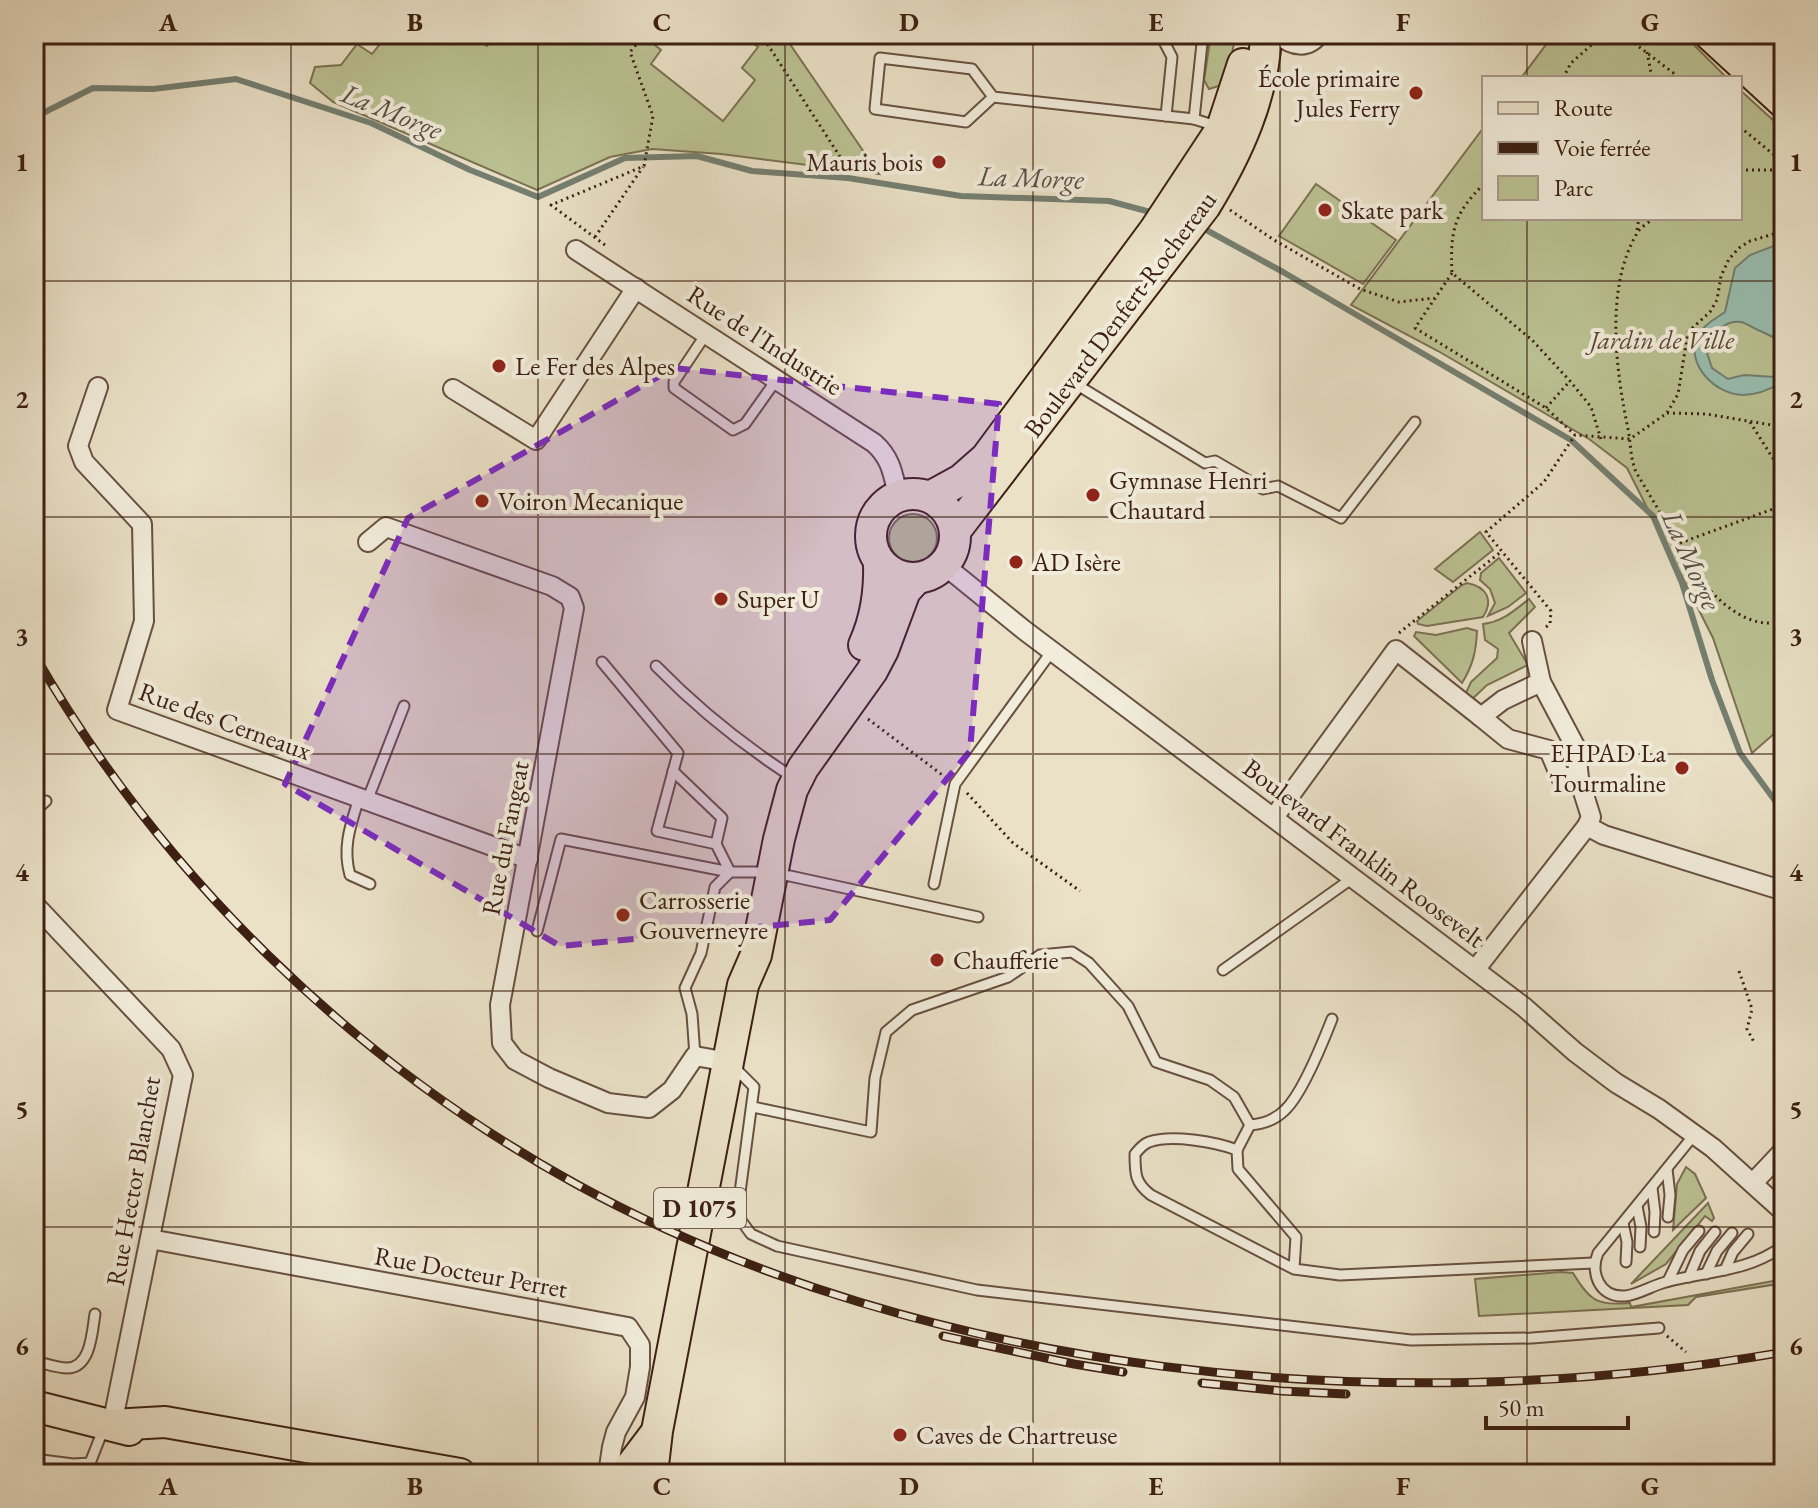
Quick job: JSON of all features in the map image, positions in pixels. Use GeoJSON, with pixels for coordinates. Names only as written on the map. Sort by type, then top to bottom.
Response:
{"type":"FeatureCollection","features":[{"type":"Feature","properties":{"kind":"main road","name":"Boulevard Denfert-Rochereau"},"geometry":{"type":"LineString","coordinates":[[944,565],[953,549],[955,531],[1071,381],[1169,225],[1208,124],[1242,73],[1246,34]]}},
{"type":"Feature","properties":{"kind":"main road","name":"Boulevard Denfert-Rochereau"},"geometry":{"type":"LineString","coordinates":[[930,497],[961,480],[986,458],[1169,225],[1214,205],[1223,176],[1249,122],[1268,34]]}},
{"type":"Feature","properties":{"kind":"main road"},"geometry":{"type":"LineString","coordinates":[[1709,34],[1784,103]]}},
{"type":"Feature","properties":{"kind":"main road"},"geometry":{"type":"LineString","coordinates":[[1741,34],[1784,75]]}},
{"type":"Feature","properties":{"kind":"main road"},"geometry":{"type":"LineString","coordinates":[[944,565],[932,574],[917,578],[902,577],[889,571],[879,561],[871,543],[872,524],[882,507],[898,496],[914,494],[930,497],[947,511],[955,531]]}},
{"type":"Feature","properties":{"kind":"main road","name":"D 1075"},"geometry":{"type":"LineString","coordinates":[[652,1474],[657,1431],[743,985],[741,947],[753,873],[766,819],[791,776],[816,716],[866,642],[876,604],[879,561]]}},
{"type":"Feature","properties":{"kind":"main road","name":"D 1075"},"geometry":{"type":"LineString","coordinates":[[791,776],[849,705],[872,671],[905,591],[917,578]]}},
{"type":"Feature","properties":{"kind":"main road"},"geometry":{"type":"LineString","coordinates":[[34,1406],[164,1438],[350,1474]]}},
{"type":"Feature","properties":{"kind":"main road"},"geometry":{"type":"LineString","coordinates":[[112,1425],[165,1422],[460,1474]]}},
{"type":"Feature","properties":{"kind":"main road","name":"D 1075"},"geometry":{"type":"LineString","coordinates":[[625,1474],[657,1431]]}},
{"type":"Feature","properties":{"kind":"street","name":"Rue de l'Industrie"},"geometry":{"type":"LineString","coordinates":[[576,250],[874,443],[891,463],[898,496]]}},
{"type":"Feature","properties":{"kind":"street"},"geometry":{"type":"LineString","coordinates":[[453,389],[536,440],[636,288]]}},
{"type":"Feature","properties":{"kind":"street","name":"Rue des Cerneaux"},"geometry":{"type":"LineString","coordinates":[[98,387],[78,446],[84,462],[142,524],[144,621],[117,710],[528,859]]}},
{"type":"Feature","properties":{"kind":"street","name":"Rue du Fangeat"},"geometry":{"type":"LineString","coordinates":[[368,542],[386,527],[552,586],[570,597],[574,608],[500,1005],[502,1043],[515,1060],[549,1078],[608,1103],[649,1108],[672,1090],[695,1056]]}},
{"type":"Feature","properties":{"kind":"street","name":"Boulevard Franklin Roosevelt"},"geometry":{"type":"LineString","coordinates":[[944,565],[1052,651],[1275,816],[1524,1007],[1575,1052],[1695,1134],[1784,1212]]}},
{"type":"Feature","properties":{"kind":"street"},"geometry":{"type":"LineString","coordinates":[[1475,970],[1591,817],[1579,779],[1576,748],[1541,682],[1532,641]]}},
{"type":"Feature","properties":{"kind":"street"},"geometry":{"type":"LineString","coordinates":[[1275,816],[1397,642],[1508,739],[1549,750],[1560,776],[1579,779]]}},
{"type":"Feature","properties":{"kind":"street"},"geometry":{"type":"LineString","coordinates":[[1481,717],[1503,700],[1541,682]]}},
{"type":"Feature","properties":{"kind":"street"},"geometry":{"type":"LineString","coordinates":[[1587,826],[1604,835],[1784,891]]}},
{"type":"Feature","properties":{"kind":"street","name":"Rue Hector Blanchet"},"geometry":{"type":"LineString","coordinates":[[34,904],[171,1049],[183,1075],[112,1425]]}},
{"type":"Feature","properties":{"kind":"street"},"geometry":{"type":"LineString","coordinates":[[695,1056],[728,1062]]}},
{"type":"Feature","properties":{"kind":"street"},"geometry":{"type":"LineString","coordinates":[[1753,1183],[1784,1150]]}},
{"type":"Feature","properties":{"kind":"street","name":"Rue Docteur Perret"},"geometry":{"type":"LineString","coordinates":[[150,1239],[628,1327],[640,1345],[640,1367],[635,1397],[616,1432],[608,1474]]}},
{"type":"Feature","properties":{"kind":"lane"},"geometry":{"type":"LineString","coordinates":[[1160,34],[1172,57],[1166,116]]}},
{"type":"Feature","properties":{"kind":"lane"},"geometry":{"type":"LineString","coordinates":[[993,97],[966,122],[875,109],[880,58],[972,69],[993,97],[1166,116],[1208,124],[1203,34]]}},
{"type":"Feature","properties":{"kind":"lane"},"geometry":{"type":"LineString","coordinates":[[1268,34],[1282,45],[1308,49],[1318,44],[1325,34]]}},
{"type":"Feature","properties":{"kind":"lane"},"geometry":{"type":"LineString","coordinates":[[706,334],[674,382],[674,388],[733,430],[745,424],[777,379]]}},
{"type":"Feature","properties":{"kind":"lane"},"geometry":{"type":"LineString","coordinates":[[1071,381],[1205,463],[1215,461],[1263,489],[1278,486],[1341,518],[1415,422]]}},
{"type":"Feature","properties":{"kind":"lane"},"geometry":{"type":"LineString","coordinates":[[934,884],[955,784],[1052,651]]}},
{"type":"Feature","properties":{"kind":"lane"},"geometry":{"type":"LineString","coordinates":[[602,662],[678,753],[657,831],[716,844],[753,873]]}},
{"type":"Feature","properties":{"kind":"lane"},"geometry":{"type":"LineString","coordinates":[[656,666],[684,695],[791,776]]}},
{"type":"Feature","properties":{"kind":"lane"},"geometry":{"type":"LineString","coordinates":[[370,884],[350,875],[346,860],[348,831],[404,706]]}},
{"type":"Feature","properties":{"kind":"lane"},"geometry":{"type":"LineString","coordinates":[[673,771],[722,818],[716,844]]}},
{"type":"Feature","properties":{"kind":"lane"},"geometry":{"type":"LineString","coordinates":[[34,812],[46,801]]}},
{"type":"Feature","properties":{"kind":"lane"},"geometry":{"type":"LineString","coordinates":[[537,931],[561,839],[753,873],[790,876],[978,917]]}},
{"type":"Feature","properties":{"kind":"lane"},"geometry":{"type":"LineString","coordinates":[[695,1056],[692,1014],[685,988],[701,953],[715,887],[753,873]]}},
{"type":"Feature","properties":{"kind":"lane"},"geometry":{"type":"LineString","coordinates":[[1223,970],[1354,877]]}},
{"type":"Feature","properties":{"kind":"lane"},"geometry":{"type":"LineString","coordinates":[[753,1107],[871,1132],[875,1078],[886,1032],[912,1010],[1008,977],[1040,955],[1072,952],[1097,970],[1128,1006],[1156,1062],[1210,1080],[1234,1097],[1250,1125]]}},
{"type":"Feature","properties":{"kind":"lane"},"geometry":{"type":"LineString","coordinates":[[1250,1125],[1267,1123],[1286,1109],[1320,1050],[1332,1019]]}},
{"type":"Feature","properties":{"kind":"lane"},"geometry":{"type":"LineString","coordinates":[[728,1062],[754,1087],[737,1215],[751,1234],[777,1246],[977,1290],[1411,1340],[1532,1338],[1659,1328]]}},
{"type":"Feature","properties":{"kind":"lane"},"geometry":{"type":"LineString","coordinates":[[1250,1125],[1237,1150],[1238,1169],[1296,1237],[1294,1269]]}},
{"type":"Feature","properties":{"kind":"lane"},"geometry":{"type":"LineString","coordinates":[[1695,1134],[1598,1253],[1593,1263],[1601,1287],[1625,1296],[1668,1281],[1757,1262],[1784,1245]]}},
{"type":"Feature","properties":{"kind":"lane"},"geometry":{"type":"LineString","coordinates":[[1237,1150],[1218,1143],[1161,1139],[1145,1143],[1135,1154],[1135,1176],[1140,1187],[1151,1195],[1294,1269],[1340,1275],[1593,1263]]}},
{"type":"Feature","properties":{"kind":"lane"},"geometry":{"type":"LineString","coordinates":[[1667,1169],[1670,1195],[1668,1217]]}},
{"type":"Feature","properties":{"kind":"lane"},"geometry":{"type":"LineString","coordinates":[[1652,1188],[1654,1232]]}},
{"type":"Feature","properties":{"kind":"lane"},"geometry":{"type":"LineString","coordinates":[[1637,1206],[1641,1227],[1640,1247]]}},
{"type":"Feature","properties":{"kind":"lane"},"geometry":{"type":"LineString","coordinates":[[1623,1223],[1627,1242],[1626,1262]]}},
{"type":"Feature","properties":{"kind":"lane"},"geometry":{"type":"LineString","coordinates":[[1668,1281],[1683,1250],[1699,1231]]}},
{"type":"Feature","properties":{"kind":"lane"},"geometry":{"type":"LineString","coordinates":[[1689,1277],[1700,1251],[1715,1232]]}},
{"type":"Feature","properties":{"kind":"lane"},"geometry":{"type":"LineString","coordinates":[[1706,1274],[1717,1251],[1732,1233]]}},
{"type":"Feature","properties":{"kind":"lane"},"geometry":{"type":"LineString","coordinates":[[1725,1270],[1733,1252],[1748,1234]]}},
{"type":"Feature","properties":{"kind":"lane"},"geometry":{"type":"LineString","coordinates":[[34,1361],[69,1369],[79,1364],[86,1357],[95,1314]]}},
{"type":"Feature","properties":{"kind":"lane"},"geometry":{"type":"LineString","coordinates":[[34,1459],[90,1463],[96,1454],[102,1431],[112,1425]]}},
{"type":"Feature","properties":{"kind":"path"},"geometry":{"type":"LineString","coordinates":[[644,166],[551,205],[595,237],[644,166],[653,116],[630,52],[645,34]]}},
{"type":"Feature","properties":{"kind":"path"},"geometry":{"type":"LineString","coordinates":[[761,34],[844,163]]}},
{"type":"Feature","properties":{"kind":"path"},"geometry":{"type":"LineString","coordinates":[[1564,76],[1571,63],[1604,34]]}},
{"type":"Feature","properties":{"kind":"path"},"geometry":{"type":"LineString","coordinates":[[1627,34],[1630,40],[1677,76]]}},
{"type":"Feature","properties":{"kind":"path"},"geometry":{"type":"LineString","coordinates":[[1647,52],[1652,76]]}},
{"type":"Feature","properties":{"kind":"path"},"geometry":{"type":"LineString","coordinates":[[1742,129],[1784,163]]}},
{"type":"Feature","properties":{"kind":"path"},"geometry":{"type":"LineString","coordinates":[[1742,170],[1784,170]]}},
{"type":"Feature","properties":{"kind":"path"},"geometry":{"type":"LineString","coordinates":[[1482,186],[1464,203],[1454,230],[1452,273],[1415,328],[1546,408],[1575,435],[1601,439],[1630,439],[1667,413],[1678,394],[1688,332],[1710,312],[1717,300],[1721,276],[1729,259],[1750,241],[1784,231]]}},
{"type":"Feature","properties":{"kind":"path"},"geometry":{"type":"LineString","coordinates":[[1214,205],[1360,289],[1399,302],[1435,298]]}},
{"type":"Feature","properties":{"kind":"path"},"geometry":{"type":"LineString","coordinates":[[1639,220],[1624,268],[1616,324],[1630,456],[1636,472],[1699,578],[1727,606],[1750,620],[1767,625],[1784,621]]}},
{"type":"Feature","properties":{"kind":"path"},"geometry":{"type":"LineString","coordinates":[[1636,233],[1652,220]]}},
{"type":"Feature","properties":{"kind":"path"},"geometry":{"type":"LineString","coordinates":[[1452,273],[1532,340],[1570,381],[1591,407],[1601,439]]}},
{"type":"Feature","properties":{"kind":"path"},"geometry":{"type":"LineString","coordinates":[[1546,408],[1570,381]]}},
{"type":"Feature","properties":{"kind":"path"},"geometry":{"type":"LineString","coordinates":[[1667,413],[1706,414],[1784,425]]}},
{"type":"Feature","properties":{"kind":"path"},"geometry":{"type":"LineString","coordinates":[[1750,422],[1784,476]]}},
{"type":"Feature","properties":{"kind":"path"},"geometry":{"type":"LineString","coordinates":[[1532,641],[1550,624],[1551,611],[1486,532],[1544,482],[1575,435]]}},
{"type":"Feature","properties":{"kind":"path"},"geometry":{"type":"LineString","coordinates":[[1680,543],[1784,505]]}},
{"type":"Feature","properties":{"kind":"path"},"geometry":{"type":"LineString","coordinates":[[1784,547],[1784,565]]}},
{"type":"Feature","properties":{"kind":"path"},"geometry":{"type":"LineString","coordinates":[[1397,642],[1502,551]]}},
{"type":"Feature","properties":{"kind":"path"},"geometry":{"type":"LineString","coordinates":[[849,705],[955,784],[979,804],[1013,843],[1080,891]]}},
{"type":"Feature","properties":{"kind":"path"},"geometry":{"type":"LineString","coordinates":[[1739,971],[1752,1009],[1747,1029],[1755,1044]]}},
{"type":"Feature","properties":{"kind":"path"},"geometry":{"type":"LineString","coordinates":[[1659,1328],[1686,1352]]}},
{"type":"Feature","properties":{"kind":"path"},"geometry":{"type":"LineString","coordinates":[[924,1465],[934,1473],[942,1474]]}},
{"type":"Feature","properties":{"kind":"highlighted area"},"geometry":{"type":"Polygon","coordinates":[[[674,368],[999,404],[970,751],[830,920],[560,946],[285,784],[408,518],[674,368]]]}},
{"type":"Feature","properties":{"kind":"green space"},"geometry":{"type":"Polygon","coordinates":[[[388,34],[471,34],[487,46],[497,34],[641,34],[661,50],[651,64],[723,121],[755,80],[742,68],[758,47],[741,34],[783,34],[879,174],[721,154],[652,149],[610,157],[537,190],[333,102],[310,83],[315,67],[341,65],[357,44],[372,54],[388,34]]]}},
{"type":"Feature","properties":{"kind":"green space"},"geometry":{"type":"Polygon","coordinates":[[[1211,34],[1233,34],[1234,44],[1225,84],[1209,89],[1204,80],[1211,34]]]}},
{"type":"Feature","properties":{"kind":"green space"},"geometry":{"type":"Polygon","coordinates":[[[1554,34],[1683,34],[1725,76],[1522,76],[1554,34]]]}},
{"type":"Feature","properties":{"kind":"green space","name":"Jardin de Ville"},"geometry":{"type":"Polygon","coordinates":[[[1742,92],[1784,130],[1784,725],[1752,753],[1713,638],[1627,468],[1589,439],[1438,351],[1351,305],[1482,130],[1482,220],[1742,220],[1742,92]]]}},
{"type":"Feature","properties":{"kind":"green space","name":"Skate park"},"geometry":{"type":"Polygon","coordinates":[[[1316,184],[1396,240],[1363,284],[1279,236],[1316,184]]]}},
{"type":"Feature","properties":{"kind":"green space"},"geometry":{"type":"Polygon","coordinates":[[[913,514],[930,521],[937,538],[930,555],[913,562],[896,555],[889,538],[896,521],[913,514]]]}},
{"type":"Feature","properties":{"kind":"green space"},"geometry":{"type":"Polygon","coordinates":[[[1480,532],[1493,550],[1453,582],[1435,569],[1480,532]]]}},
{"type":"Feature","properties":{"kind":"green space"},"geometry":{"type":"Polygon","coordinates":[[[1499,558],[1526,593],[1508,607],[1488,616],[1495,603],[1490,589],[1480,580],[1481,573],[1499,558]]]}},
{"type":"Feature","properties":{"kind":"green space"},"geometry":{"type":"Polygon","coordinates":[[[1467,583],[1487,595],[1488,605],[1483,617],[1427,626],[1418,624],[1417,621],[1467,583]]]}},
{"type":"Feature","properties":{"kind":"green space"},"geometry":{"type":"Polygon","coordinates":[[[1529,599],[1535,607],[1509,633],[1528,665],[1487,685],[1469,702],[1464,697],[1471,682],[1497,658],[1498,649],[1485,640],[1483,624],[1502,618],[1529,599]]]}},
{"type":"Feature","properties":{"kind":"green space"},"geometry":{"type":"Polygon","coordinates":[[[1467,628],[1477,631],[1477,639],[1462,683],[1414,636],[1416,632],[1436,635],[1467,628]]]}},
{"type":"Feature","properties":{"kind":"green space"},"geometry":{"type":"Polygon","coordinates":[[[1686,1167],[1695,1174],[1706,1198],[1673,1230],[1677,1184],[1686,1167]]]}},
{"type":"Feature","properties":{"kind":"green space"},"geometry":{"type":"Polygon","coordinates":[[[1708,1203],[1714,1218],[1712,1221],[1705,1216],[1666,1264],[1631,1284],[1708,1203]]]}},
{"type":"Feature","properties":{"kind":"green space"},"geometry":{"type":"Polygon","coordinates":[[[1573,1273],[1584,1290],[1596,1300],[1610,1304],[1630,1303],[1631,1307],[1784,1279],[1784,1283],[1696,1297],[1688,1305],[1479,1316],[1475,1279],[1573,1273]]]}},
{"type":"Feature","properties":{"kind":"shaded area"},"geometry":{"type":"Polygon","coordinates":[[[1784,242],[1784,347],[1769,335],[1734,322],[1718,331],[1707,353],[1712,368],[1728,379],[1744,375],[1775,377],[1784,365],[1784,381],[1754,394],[1733,394],[1713,384],[1699,367],[1695,357],[1698,336],[1706,325],[1725,312],[1735,268],[1750,255],[1784,242]]]}},
{"type":"Feature","properties":{"kind":"waterway","name":"La Morge"},"geometry":{"type":"LineString","coordinates":[[34,111],[39,115],[93,88],[153,89],[236,79],[371,123],[470,170],[538,197],[625,158],[697,156],[752,171],[848,178],[961,196],[1109,201],[1154,213]]}},
{"type":"Feature","properties":{"kind":"waterway","name":"La Morge"},"geometry":{"type":"LineString","coordinates":[[1199,226],[1571,440],[1653,516],[1682,583],[1712,680],[1740,753],[1784,813]]}},
{"type":"Feature","properties":{"kind":"railway"},"geometry":{"type":"LineString","coordinates":[[34,654],[85,735],[141,813],[202,886],[269,956],[340,1021],[415,1080],[494,1135],[576,1184],[713,1250],[858,1302],[1010,1341],[1165,1367],[1322,1380],[1479,1382],[1634,1373],[1784,1352]]}},
{"type":"Feature","properties":{"kind":"railway"},"geometry":{"type":"LineString","coordinates":[[943,1336],[1123,1372]]}},
{"type":"Feature","properties":{"kind":"railway"},"geometry":{"type":"LineString","coordinates":[[1202,1383],[1346,1394]]}},
{"type":"Feature","properties":{"kind":"place","name":"École primaire Jules Ferry"},"geometry":{"type":"Point","coordinates":[1416,93]}},
{"type":"Feature","properties":{"kind":"place","name":"Mauris bois"},"geometry":{"type":"Point","coordinates":[939,162]}},
{"type":"Feature","properties":{"kind":"place","name":"Skate park"},"geometry":{"type":"Point","coordinates":[1325,210]}},
{"type":"Feature","properties":{"kind":"place","name":"Le Fer des Alpes"},"geometry":{"type":"Point","coordinates":[499,366]}},
{"type":"Feature","properties":{"kind":"place","name":"Gymnase Henri Chautard"},"geometry":{"type":"Point","coordinates":[1093,495]}},
{"type":"Feature","properties":{"kind":"place","name":"Voiron Mecanique"},"geometry":{"type":"Point","coordinates":[482,501]}},
{"type":"Feature","properties":{"kind":"place","name":"AD Isère"},"geometry":{"type":"Point","coordinates":[1016,562]}},
{"type":"Feature","properties":{"kind":"place","name":"Super U"},"geometry":{"type":"Point","coordinates":[721,599]}},
{"type":"Feature","properties":{"kind":"place","name":"EHPAD La Tourmaline"},"geometry":{"type":"Point","coordinates":[1682,768]}},
{"type":"Feature","properties":{"kind":"place","name":"Carrosserie Gouverneyre"},"geometry":{"type":"Point","coordinates":[623,915]}},
{"type":"Feature","properties":{"kind":"place","name":"Chaufferie"},"geometry":{"type":"Point","coordinates":[937,960]}},
{"type":"Feature","properties":{"kind":"place","name":"Caves de Chartreuse"},"geometry":{"type":"Point","coordinates":[900,1435]}}]}
